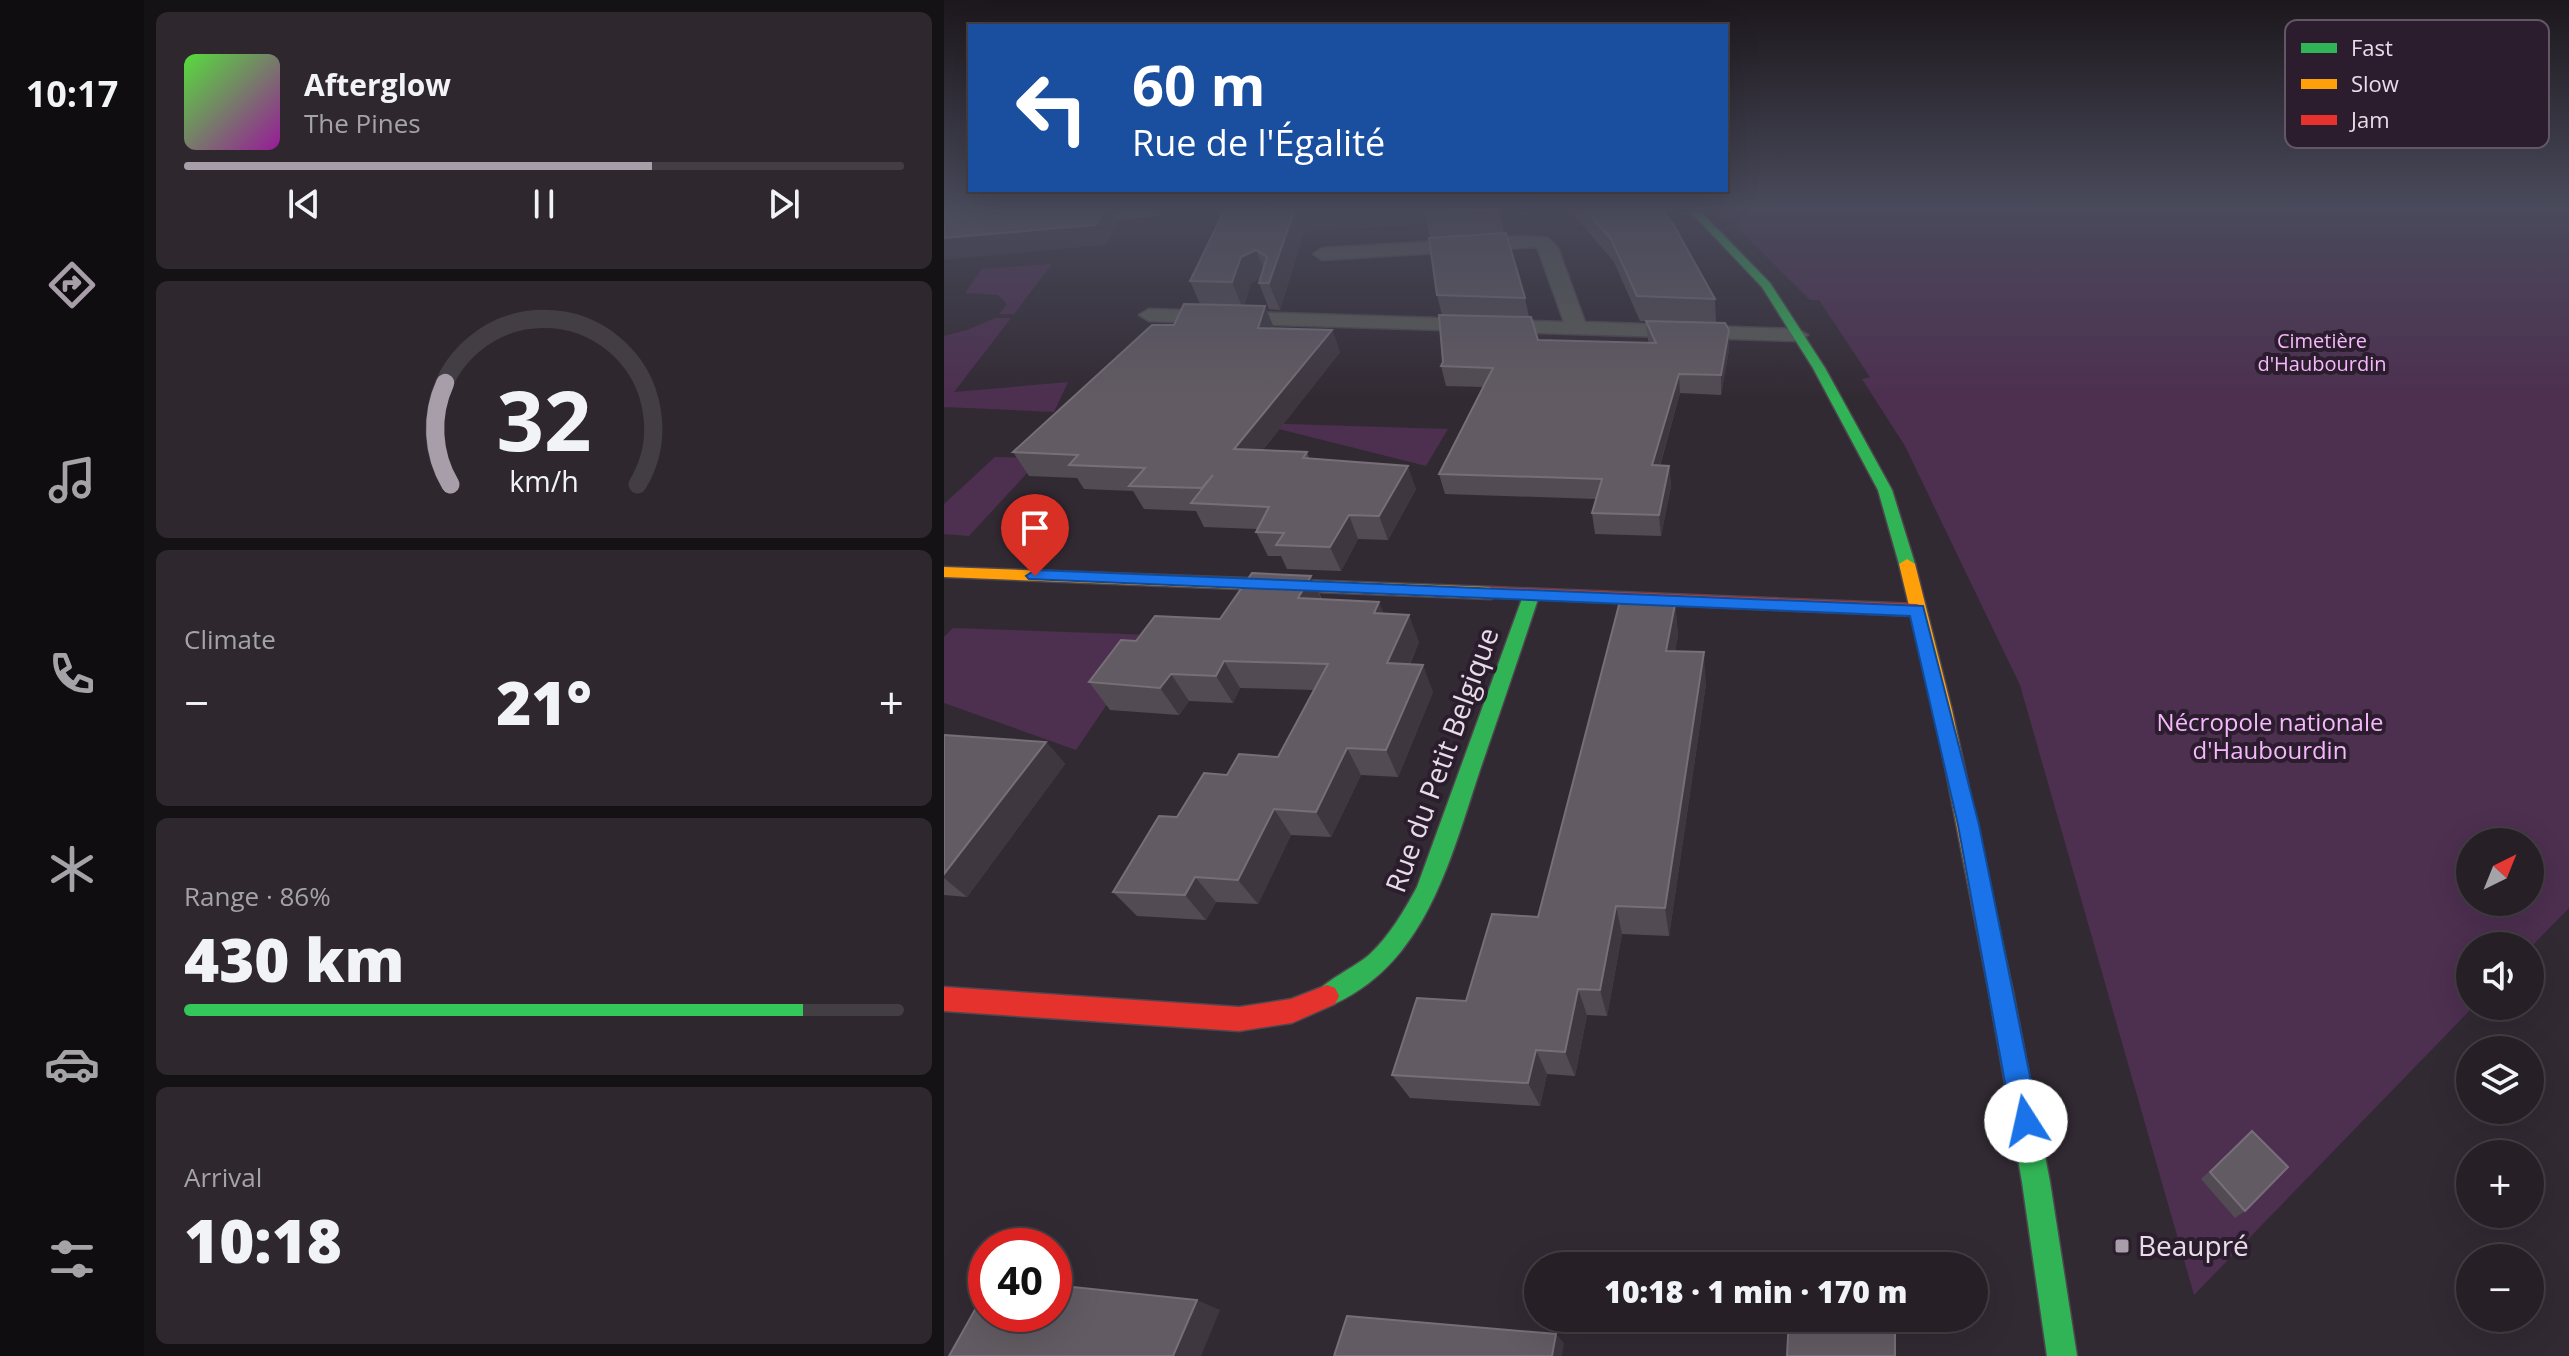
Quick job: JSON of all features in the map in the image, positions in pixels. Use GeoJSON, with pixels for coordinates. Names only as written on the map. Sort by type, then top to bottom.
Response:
{"type":"FeatureCollection","features":[{"type":"Feature","properties":{"kind":"street"},"geometry":{"type":"LineString","coordinates":[[1755,272],[1851,422],[1885,490],[1901,539],[1955,765],[1998,971],[2038,1195],[2062,1356]]}},
{"type":"Feature","properties":{"kind":"street"},"geometry":{"type":"LineString","coordinates":[[944,572],[1917,610]]}},
{"type":"Feature","properties":{"kind":"street","name":"Rue du Petit Belgique"},"geometry":{"type":"LineString","coordinates":[[944,999],[1239,1019],[1292,1011],[1333,993],[1372,967],[1397,943],[1422,902],[1531,596]]}},
{"type":"Feature","properties":{"kind":"lane"},"geometry":{"type":"LineString","coordinates":[[1557,272],[1577,330]]}},
{"type":"Feature","properties":{"kind":"lane"},"geometry":{"type":"LineString","coordinates":[[1253,320],[1260,296]]}},
{"type":"Feature","properties":{"kind":"lane"},"geometry":{"type":"LineString","coordinates":[[1149,315],[1798,335]]}},
{"type":"Feature","properties":{"kind":"green space"},"geometry":{"type":"Polygon","coordinates":[[[980,272],[1046,272],[1014,314],[999,314],[1007,304],[998,295],[965,293],[980,272]]]}},
{"type":"Feature","properties":{"kind":"green space","name":"Nécropole nationale d'Haubourdin"},"geometry":{"type":"Polygon","coordinates":[[[1782,272],[2569,272],[2569,908],[2544,934],[2456,932],[2456,1020],[2460,1020],[2194,1295],[2020,685],[1905,446],[1862,379],[1870,377],[1819,300],[1810,300],[1782,272]]]}},
{"type":"Feature","properties":{"kind":"green space"},"geometry":{"type":"Polygon","coordinates":[[[995,318],[1011,318],[954,392],[1068,382],[1054,412],[944,407],[944,336],[995,318]]]}},
{"type":"Feature","properties":{"kind":"green space"},"geometry":{"type":"Polygon","coordinates":[[[1255,423],[1448,429],[1426,466],[1255,423]]]}},
{"type":"Feature","properties":{"kind":"green space"},"geometry":{"type":"Polygon","coordinates":[[[995,457],[1041,458],[969,536],[944,534],[944,504],[995,457]]]}},
{"type":"Feature","properties":{"kind":"green space"},"geometry":{"type":"Polygon","coordinates":[[[953,628],[1154,635],[1076,750],[944,703],[944,637],[953,628]]]}},
{"type":"Feature","properties":{"kind":"building"},"geometry":{"type":"Polygon","coordinates":[[[1194,272],[1235,272],[1232,282],[1190,281],[1194,272]]]}},
{"type":"Feature","properties":{"kind":"building"},"geometry":{"type":"Polygon","coordinates":[[[1262,272],[1273,272],[1269,283],[1259,283],[1262,272]]]}},
{"type":"Feature","properties":{"kind":"building"},"geometry":{"type":"Polygon","coordinates":[[[1434,272],[1517,272],[1525,298],[1437,295],[1434,272]]]}},
{"type":"Feature","properties":{"kind":"building"},"geometry":{"type":"Polygon","coordinates":[[[1626,272],[1700,272],[1715,299],[1637,296],[1626,272]]]}},
{"type":"Feature","properties":{"kind":"building"},"geometry":{"type":"Polygon","coordinates":[[[1184,304],[1265,306],[1258,328],[1332,330],[1234,449],[1307,452],[1303,458],[1408,466],[1379,516],[1349,515],[1330,547],[1276,545],[1284,533],[1256,532],[1269,507],[1191,503],[1213,475],[1202,488],[1129,486],[1145,468],[1069,465],[1078,455],[1013,452],[1152,325],[1174,325],[1184,304]]]}},
{"type":"Feature","properties":{"kind":"building"},"geometry":{"type":"Polygon","coordinates":[[[1439,315],[1531,317],[1538,340],[1656,343],[1646,321],[1725,323],[1729,330],[1721,375],[1679,374],[1652,465],[1669,466],[1659,515],[1592,513],[1602,479],[1439,474],[1493,368],[1441,366],[1439,315]]]}},
{"type":"Feature","properties":{"kind":"building"},"geometry":{"type":"Polygon","coordinates":[[[1252,573],[1311,576],[1298,598],[1379,602],[1374,613],[1409,615],[1387,663],[1423,665],[1386,750],[1347,748],[1316,812],[1274,809],[1238,880],[1195,877],[1185,895],[1113,892],[1159,816],[1177,817],[1204,773],[1227,775],[1239,754],[1278,757],[1328,664],[1224,661],[1216,676],[1171,674],[1160,688],[1089,682],[1121,640],[1136,641],[1155,616],[1220,619],[1252,573]]]}},
{"type":"Feature","properties":{"kind":"building"},"geometry":{"type":"Polygon","coordinates":[[[1620,601],[1675,604],[1666,651],[1704,652],[1665,908],[1616,906],[1600,990],[1578,989],[1565,1052],[1536,1050],[1528,1083],[1392,1075],[1417,998],[1466,1001],[1492,914],[1538,917],[1620,601]]]}},
{"type":"Feature","properties":{"kind":"building"},"geometry":{"type":"Polygon","coordinates":[[[944,735],[1046,742],[944,874],[944,735]]]}},
{"type":"Feature","properties":{"kind":"building"},"geometry":{"type":"Polygon","coordinates":[[[2252,1131],[2288,1167],[2245,1211],[2210,1172],[2252,1131]]]}},
{"type":"Feature","properties":{"kind":"building"},"geometry":{"type":"Polygon","coordinates":[[[1072,1287],[1197,1300],[1173,1356],[949,1356],[968,1322],[968,1332],[1072,1332],[1072,1287]]]}},
{"type":"Feature","properties":{"kind":"building"},"geometry":{"type":"Polygon","coordinates":[[[1347,1316],[1556,1334],[1552,1356],[1334,1356],[1347,1316]]]}},
{"type":"Feature","properties":{"kind":"building"},"geometry":{"type":"Polygon","coordinates":[[[1788,1332],[1895,1332],[1895,1356],[1787,1356],[1788,1332]]]}},
{"type":"Feature","properties":{"kind":"traffic: fast"},"geometry":{"type":"LineString","coordinates":[[1754,272],[1766,285],[1819,368],[1885,490],[1907,564]]}},
{"type":"Feature","properties":{"kind":"traffic: fast"},"geometry":{"type":"LineString","coordinates":[[1327,996],[1364,974],[1393,946],[1425,893],[1531,596]]}},
{"type":"Feature","properties":{"kind":"traffic: fast"},"geometry":{"type":"LineString","coordinates":[[2001,992],[2036,1182],[2062,1356]]}},
{"type":"Feature","properties":{"kind":"traffic: slow"},"geometry":{"type":"LineString","coordinates":[[1907,564],[1943,710],[2001,992]]}},
{"type":"Feature","properties":{"kind":"traffic: slow"},"geometry":{"type":"LineString","coordinates":[[944,572],[1491,593]]}},
{"type":"Feature","properties":{"kind":"traffic: jam"},"geometry":{"type":"LineString","coordinates":[[1491,593],[1917,610]]}},
{"type":"Feature","properties":{"kind":"traffic: jam"},"geometry":{"type":"LineString","coordinates":[[944,999],[1239,1019],[1292,1011],[1327,996]]}},
{"type":"Feature","properties":{"kind":"place","name":"Beaupré"},"geometry":{"type":"Point","coordinates":[2122,1246]}},
{"type":"Feature","properties":{"kind":"route"},"geometry":{"type":"LineString","coordinates":[[1035,576],[1917,610],[1968,825],[2026,1121]]}},
{"type":"Feature","properties":{"kind":"park label","name":"Cimetière d'Haubourdin"},"geometry":{"type":"Point","coordinates":[2322,352]}}]}
